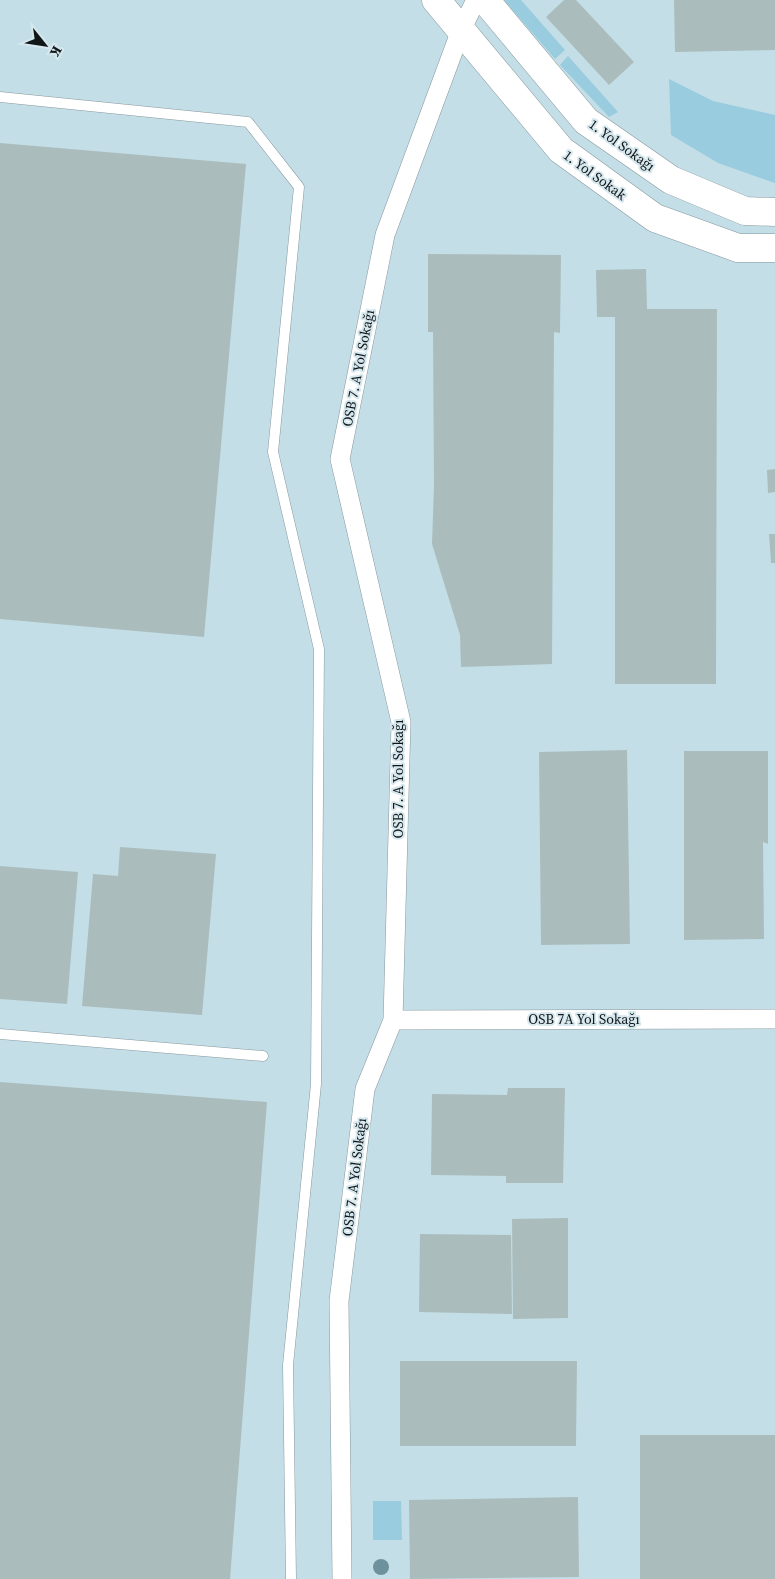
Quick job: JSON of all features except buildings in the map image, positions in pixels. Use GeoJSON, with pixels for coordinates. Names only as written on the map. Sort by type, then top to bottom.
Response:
{"type":"FeatureCollection","features":[{"type":"Feature","properties":{"kind":"street","name":"1. Yol Sokak"},"geometry":{"type":"LineString","coordinates":[[436,0],[561,150],[655,218],[738,248],[775,248]]}},
{"type":"Feature","properties":{"kind":"street","name":"OSB 7. A Yol Sokağı"},"geometry":{"type":"LineString","coordinates":[[342,1579],[339,1302],[365,1089],[393,1020],[401,722],[340,459],[385,235],[461,30],[476,0]]}},
{"type":"Feature","properties":{"kind":"street","name":"1. Yol Sokağı"},"geometry":{"type":"LineString","coordinates":[[485,0],[586,121],[671,180],[745,211],[775,212]]}},
{"type":"Feature","properties":{"kind":"street","name":"OSB 7A Yol Sokağı"},"geometry":{"type":"LineString","coordinates":[[393,1020],[775,1019]]}},
{"type":"Feature","properties":{"kind":"lane"},"geometry":{"type":"LineString","coordinates":[[0,97],[248,122],[299,187],[273,452],[319,650],[316,1084],[288,1365],[291,1579]]}},
{"type":"Feature","properties":{"kind":"lane"},"geometry":{"type":"LineString","coordinates":[[0,1034],[263,1056]]}},
{"type":"Feature","properties":{"kind":"shaded area"},"geometry":{"type":"Polygon","coordinates":[[[0,0],[775,0],[775,1579],[0,1579],[0,0]]]}},
{"type":"Feature","properties":{"kind":"shaded area"},"geometry":{"type":"Polygon","coordinates":[[[504,0],[521,0],[565,50],[555,59],[504,0]]]}},
{"type":"Feature","properties":{"kind":"shaded area"},"geometry":{"type":"Polygon","coordinates":[[[568,56],[618,112],[609,117],[560,65],[568,56]]]}},
{"type":"Feature","properties":{"kind":"shaded area"},"geometry":{"type":"Polygon","coordinates":[[[669,79],[713,101],[775,115],[775,183],[718,163],[671,135],[669,79]]]}},
{"type":"Feature","properties":{"kind":"shaded area"},"geometry":{"type":"Polygon","coordinates":[[[373,1501],[401,1501],[402,1540],[373,1540],[373,1501]]]}}]}
